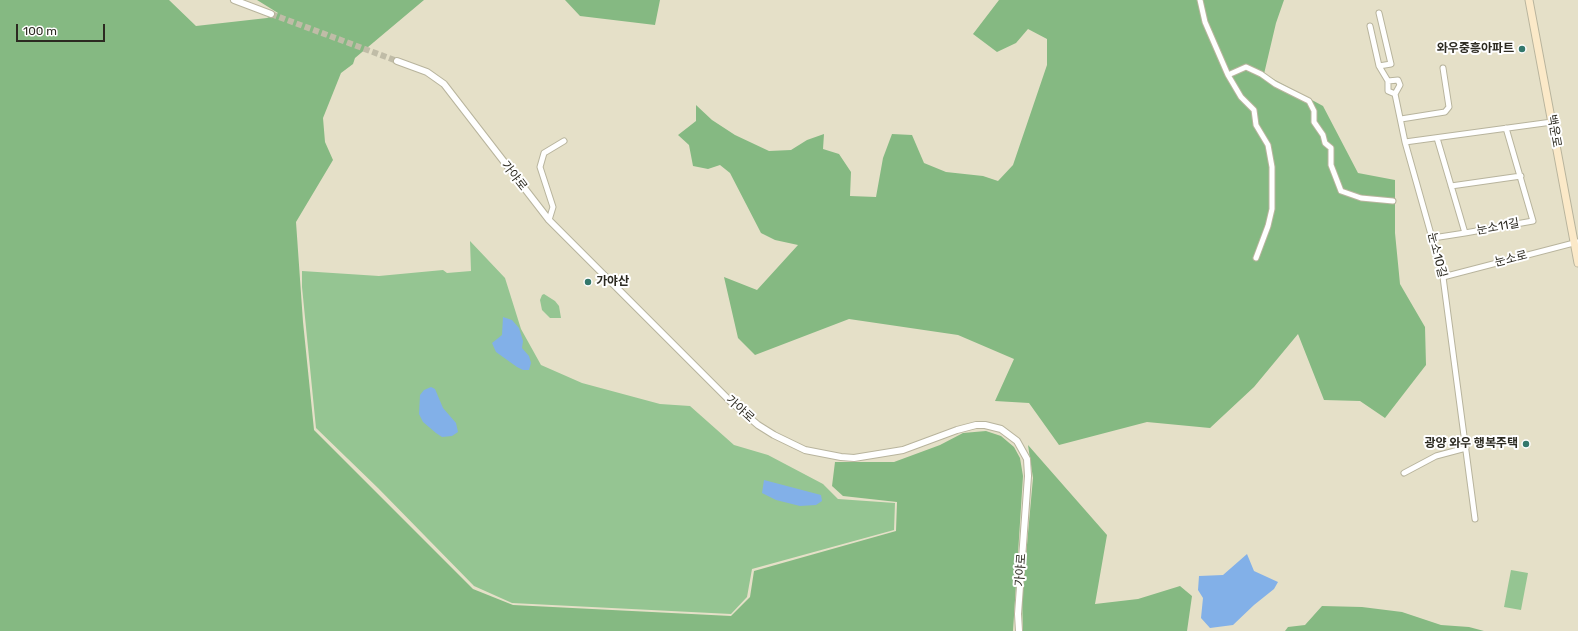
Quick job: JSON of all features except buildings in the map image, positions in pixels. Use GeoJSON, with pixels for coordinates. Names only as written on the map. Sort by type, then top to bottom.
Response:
{"type":"FeatureCollection","features":[{"type":"Feature","properties":{"kind":"main road","name":"백운로"},"geometry":{"type":"LineString","coordinates":[[1530,0],[1576,243],[1578,263]]}},
{"type":"Feature","properties":{"kind":"street"},"geometry":{"type":"LineString","coordinates":[[234,0],[271,14]]}},
{"type":"Feature","properties":{"kind":"street"},"geometry":{"type":"LineString","coordinates":[[1200,0],[1205,22],[1228,75],[1241,96],[1254,110],[1256,125],[1268,145],[1272,167],[1272,209],[1268,226],[1256,258]]}},
{"type":"Feature","properties":{"kind":"street"},"geometry":{"type":"LineString","coordinates":[[1379,13],[1391,64],[1379,66]]}},
{"type":"Feature","properties":{"kind":"street"},"geometry":{"type":"LineString","coordinates":[[1370,26],[1379,66],[1388,81],[1388,90],[1396,94]]}},
{"type":"Feature","properties":{"kind":"street","name":"가야로"},"geometry":{"type":"LineString","coordinates":[[397,61],[427,72],[444,84],[549,220],[730,401],[758,425],[789,444],[805,450],[841,457],[871,456],[903,450],[957,430],[976,425],[985,425],[1001,429],[1017,441],[1027,459],[1028,476],[1018,614],[1019,631]]}},
{"type":"Feature","properties":{"kind":"street"},"geometry":{"type":"LineString","coordinates":[[1228,75],[1246,67],[1262,74],[1275,84],[1309,101],[1314,111],[1314,122],[1323,135],[1325,143],[1331,148],[1331,165],[1341,191],[1361,198],[1393,200]]}},
{"type":"Feature","properties":{"kind":"street"},"geometry":{"type":"LineString","coordinates":[[1401,119],[1445,112],[1449,107],[1442,68]]}},
{"type":"Feature","properties":{"kind":"street","name":"눈소10길"},"geometry":{"type":"LineString","coordinates":[[1388,81],[1398,80],[1400,85],[1396,94],[1405,142],[1443,277],[1475,519]]}},
{"type":"Feature","properties":{"kind":"street"},"geometry":{"type":"LineString","coordinates":[[1405,142],[1552,122]]}},
{"type":"Feature","properties":{"kind":"street","name":"눈소11길"},"geometry":{"type":"LineString","coordinates":[[1437,138],[1465,233],[1533,221],[1506,128]]}},
{"type":"Feature","properties":{"kind":"street"},"geometry":{"type":"LineString","coordinates":[[549,220],[553,207],[540,167],[544,153],[564,141]]}},
{"type":"Feature","properties":{"kind":"street"},"geometry":{"type":"LineString","coordinates":[[1451,186],[1521,176]]}},
{"type":"Feature","properties":{"kind":"street"},"geometry":{"type":"LineString","coordinates":[[1433,238],[1465,233]]}},
{"type":"Feature","properties":{"kind":"street","name":"눈소로"},"geometry":{"type":"LineString","coordinates":[[1443,277],[1576,243]]}},
{"type":"Feature","properties":{"kind":"street"},"geometry":{"type":"LineString","coordinates":[[1404,473],[1436,456],[1466,448]]}},
{"type":"Feature","properties":{"kind":"green space"},"geometry":{"type":"Polygon","coordinates":[[[0,0],[169,0],[196,26],[267,18],[278,13],[257,0],[424,0],[355,58],[353,64],[341,73],[323,118],[325,142],[333,160],[296,222],[303,322],[314,430],[473,589],[513,605],[731,616],[750,597],[754,571],[896,531],[897,502],[843,496],[832,486],[835,462],[894,462],[940,445],[963,433],[986,431],[1001,436],[1014,447],[1020,458],[1023,476],[1013,631],[0,631],[0,0]]]}},
{"type":"Feature","properties":{"kind":"green space"},"geometry":{"type":"Polygon","coordinates":[[[565,0],[660,0],[655,25],[580,16],[565,0]]]}},
{"type":"Feature","properties":{"kind":"green space"},"geometry":{"type":"Polygon","coordinates":[[[999,0],[1284,0],[1276,23],[1264,74],[1323,106],[1358,173],[1395,180],[1395,233],[1400,284],[1425,327],[1426,365],[1385,418],[1360,401],[1324,400],[1298,334],[1254,387],[1210,428],[1147,422],[1059,445],[1029,403],[995,401],[1014,359],[958,335],[849,319],[755,355],[738,338],[724,277],[757,290],[798,245],[775,240],[761,233],[730,173],[720,165],[708,169],[693,166],[689,145],[678,135],[696,121],[696,105],[712,120],[735,135],[769,151],[791,150],[807,140],[824,134],[823,149],[839,154],[851,172],[850,196],[876,197],[883,158],[892,134],[912,135],[924,163],[946,172],[983,176],[998,181],[1013,165],[1047,65],[1047,39],[1028,29],[1016,43],[997,52],[973,34],[999,0]]]}},
{"type":"Feature","properties":{"kind":"green space"},"geometry":{"type":"Polygon","coordinates":[[[470,241],[505,278],[521,329],[541,365],[582,383],[660,404],[690,406],[734,445],[768,455],[823,484],[838,499],[895,503],[894,530],[752,569],[747,597],[731,614],[512,603],[474,586],[378,488],[316,428],[302,287],[302,271],[379,276],[443,270],[447,273],[471,271],[470,241]]]}},
{"type":"Feature","properties":{"kind":"green space"},"geometry":{"type":"Polygon","coordinates":[[[544,294],[555,301],[559,306],[561,318],[550,318],[542,310],[540,300],[544,294]]]}},
{"type":"Feature","properties":{"kind":"green space"},"geometry":{"type":"Polygon","coordinates":[[[1028,445],[1107,535],[1095,604],[1138,599],[1180,586],[1192,596],[1187,631],[1023,631],[1022,600],[1033,478],[1028,445]]]}},
{"type":"Feature","properties":{"kind":"green space"},"geometry":{"type":"Polygon","coordinates":[[[1511,570],[1528,573],[1521,610],[1504,607],[1511,570]]]}},
{"type":"Feature","properties":{"kind":"green space"},"geometry":{"type":"Polygon","coordinates":[[[1322,606],[1362,607],[1402,612],[1441,625],[1469,627],[1484,631],[1285,631],[1288,627],[1305,625],[1322,606]]]}},
{"type":"Feature","properties":{"kind":"water"},"geometry":{"type":"Polygon","coordinates":[[[503,317],[512,320],[519,328],[523,341],[522,348],[529,356],[531,363],[529,370],[523,370],[517,367],[496,352],[492,343],[502,335],[503,317]]]}},
{"type":"Feature","properties":{"kind":"water"},"geometry":{"type":"Polygon","coordinates":[[[431,387],[435,389],[443,408],[456,423],[458,432],[452,436],[442,437],[436,433],[423,422],[419,414],[420,395],[424,390],[431,387]]]}},
{"type":"Feature","properties":{"kind":"water"},"geometry":{"type":"Polygon","coordinates":[[[764,480],[821,495],[822,501],[816,505],[800,506],[776,500],[762,493],[764,480]]]}},
{"type":"Feature","properties":{"kind":"water"},"geometry":{"type":"Polygon","coordinates":[[[1247,554],[1254,571],[1278,582],[1274,589],[1233,625],[1210,628],[1201,618],[1203,598],[1198,590],[1199,576],[1223,575],[1247,554]]]}},
{"type":"Feature","properties":{"kind":"tunnel"},"geometry":{"type":"LineString","coordinates":[[271,14],[397,61]]}},
{"type":"Feature","properties":{"kind":"place","name":"와우중흥아파트"},"geometry":{"type":"Point","coordinates":[1522,49]}},
{"type":"Feature","properties":{"kind":"place","name":"가야산"},"geometry":{"type":"Point","coordinates":[588,282]}},
{"type":"Feature","properties":{"kind":"place","name":"광양 와우 행복주택"},"geometry":{"type":"Point","coordinates":[1526,444]}}]}
